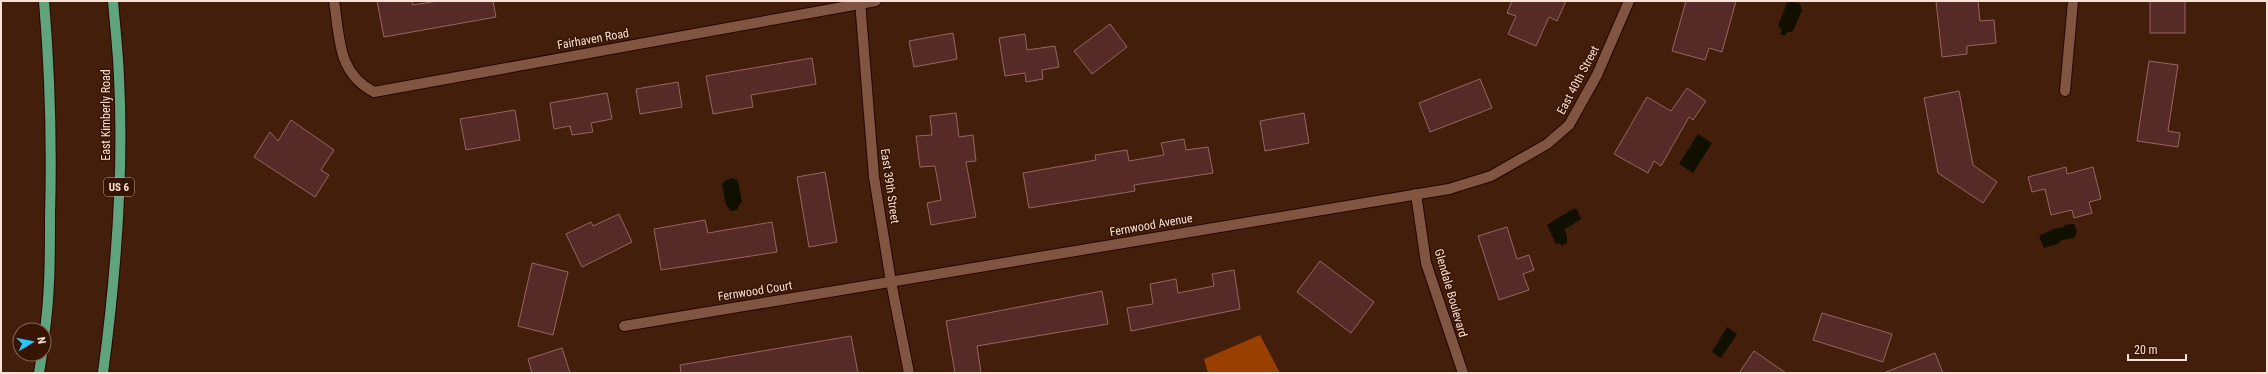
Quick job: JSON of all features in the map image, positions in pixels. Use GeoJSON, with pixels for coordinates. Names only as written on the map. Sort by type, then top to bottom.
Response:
{"type":"FeatureCollection","features":[{"type":"Feature","properties":{"kind":"main road"},"geometry":{"type":"LineString","coordinates":[[44,1],[49,60],[52,153],[49,301],[46,322]]}},
{"type":"Feature","properties":{"kind":"main road","name":"East Kimberly Road"},"geometry":{"type":"LineString","coordinates":[[103,373],[113,300],[119,196],[119,76],[113,1]]}},
{"type":"Feature","properties":{"kind":"main road"},"geometry":{"type":"LineString","coordinates":[[39,373],[41,362]]}},
{"type":"Feature","properties":{"kind":"street","name":"Fairhaven Road"},"geometry":{"type":"LineString","coordinates":[[334,1],[344,61],[362,86],[374,92],[860,2],[876,1]]}},
{"type":"Feature","properties":{"kind":"street","name":"East 40th Street"},"geometry":{"type":"LineString","coordinates":[[1416,194],[1448,189],[1491,176],[1547,144],[1569,125],[1597,75],[1629,1]]}},
{"type":"Feature","properties":{"kind":"street"},"geometry":{"type":"LineString","coordinates":[[2065,91],[2073,1]]}},
{"type":"Feature","properties":{"kind":"street","name":"East 39th Street"},"geometry":{"type":"LineString","coordinates":[[860,2],[874,177],[891,282],[909,373]]}},
{"type":"Feature","properties":{"kind":"street","name":"Fernwood Avenue"},"geometry":{"type":"LineString","coordinates":[[891,282],[1416,194]]}},
{"type":"Feature","properties":{"kind":"street","name":"Glendale Boulevard"},"geometry":{"type":"LineString","coordinates":[[1416,194],[1426,263],[1463,373]]}},
{"type":"Feature","properties":{"kind":"street","name":"Fernwood Court"},"geometry":{"type":"LineString","coordinates":[[624,326],[891,282]]}},
{"type":"Feature","properties":{"kind":"shaded area"},"geometry":{"type":"Polygon","coordinates":[[[1792,1],[1800,4],[1802,10],[1793,31],[1786,33],[1785,36],[1780,34],[1782,31],[1778,26],[1787,3],[1792,1]]]}},
{"type":"Feature","properties":{"kind":"shaded area"},"geometry":{"type":"Polygon","coordinates":[[[1698,134],[1712,143],[1693,173],[1679,164],[1698,134]]]}},
{"type":"Feature","properties":{"kind":"shaded area"},"geometry":{"type":"Polygon","coordinates":[[[733,178],[738,181],[742,202],[738,207],[738,210],[731,211],[726,205],[722,184],[726,180],[733,178]]]}},
{"type":"Feature","properties":{"kind":"shaded area"},"geometry":{"type":"Polygon","coordinates":[[[1573,209],[1577,209],[1581,219],[1564,230],[1567,236],[1567,243],[1561,246],[1560,243],[1556,244],[1547,225],[1573,209]]]}},
{"type":"Feature","properties":{"kind":"shaded area"},"geometry":{"type":"Polygon","coordinates":[[[2074,224],[2077,232],[2074,238],[2062,240],[2057,244],[2044,248],[2039,237],[2041,235],[2053,229],[2064,227],[2065,225],[2074,224]]]}},
{"type":"Feature","properties":{"kind":"shaded area"},"geometry":{"type":"Polygon","coordinates":[[[1727,327],[1737,334],[1721,358],[1712,352],[1727,327]]]}},
{"type":"Feature","properties":{"kind":"shaded area"},"geometry":{"type":"Polygon","coordinates":[[[1260,335],[1280,373],[1208,373],[1204,359],[1260,335]]]}},
{"type":"Feature","properties":{"kind":"building"},"geometry":{"type":"Polygon","coordinates":[[[377,1],[412,1],[413,5],[438,1],[493,1],[496,17],[384,37],[377,1]]]}},
{"type":"Feature","properties":{"kind":"building"},"geometry":{"type":"Polygon","coordinates":[[[1512,1],[1566,1],[1557,21],[1549,17],[1536,46],[1508,34],[1516,16],[1507,13],[1512,1]]]}},
{"type":"Feature","properties":{"kind":"building"},"geometry":{"type":"Polygon","coordinates":[[[1686,1],[1736,1],[1722,52],[1709,48],[1705,60],[1672,51],[1686,1]]]}},
{"type":"Feature","properties":{"kind":"building"},"geometry":{"type":"Polygon","coordinates":[[[1936,1],[1978,1],[1980,21],[1994,20],[1996,43],[1967,46],[1967,54],[1942,57],[1936,1]]]}},
{"type":"Feature","properties":{"kind":"building"},"geometry":{"type":"Polygon","coordinates":[[[2150,1],[2185,1],[2185,33],[2150,33],[2150,1]]]}},
{"type":"Feature","properties":{"kind":"building"},"geometry":{"type":"Polygon","coordinates":[[[1110,24],[1127,47],[1092,74],[1074,51],[1110,24]]]}},
{"type":"Feature","properties":{"kind":"building"},"geometry":{"type":"Polygon","coordinates":[[[953,33],[957,59],[914,67],[909,41],[953,33]]]}},
{"type":"Feature","properties":{"kind":"building"},"geometry":{"type":"Polygon","coordinates":[[[1025,34],[1027,50],[1055,46],[1059,67],[1042,70],[1043,79],[1026,82],[1025,73],[1005,76],[999,38],[1025,34]]]}},
{"type":"Feature","properties":{"kind":"building"},"geometry":{"type":"Polygon","coordinates":[[[812,58],[816,84],[751,95],[753,107],[713,114],[706,76],[812,58]]]}},
{"type":"Feature","properties":{"kind":"building"},"geometry":{"type":"Polygon","coordinates":[[[2149,61],[2178,65],[2168,131],[2180,133],[2178,147],[2137,141],[2149,61]]]}},
{"type":"Feature","properties":{"kind":"building"},"geometry":{"type":"Polygon","coordinates":[[[1480,79],[1492,108],[1430,132],[1419,103],[1480,79]]]}},
{"type":"Feature","properties":{"kind":"building"},"geometry":{"type":"Polygon","coordinates":[[[678,82],[682,107],[640,114],[636,89],[678,82]]]}},
{"type":"Feature","properties":{"kind":"building"},"geometry":{"type":"Polygon","coordinates":[[[1687,88],[1706,101],[1693,120],[1689,117],[1661,166],[1654,161],[1648,173],[1614,154],[1647,97],[1671,111],[1687,88]]]}},
{"type":"Feature","properties":{"kind":"building"},"geometry":{"type":"Polygon","coordinates":[[[1959,91],[1973,165],[1997,182],[1983,203],[1938,173],[1924,98],[1959,91]]]}},
{"type":"Feature","properties":{"kind":"building"},"geometry":{"type":"Polygon","coordinates":[[[607,93],[612,119],[591,123],[593,132],[572,135],[570,126],[554,129],[550,103],[607,93]]]}},
{"type":"Feature","properties":{"kind":"building"},"geometry":{"type":"Polygon","coordinates":[[[515,110],[520,140],[466,150],[460,119],[515,110]]]}},
{"type":"Feature","properties":{"kind":"building"},"geometry":{"type":"Polygon","coordinates":[[[956,113],[959,137],[973,135],[976,161],[966,162],[976,217],[931,225],[927,203],[941,200],[935,166],[920,167],[916,136],[932,135],[930,116],[956,113]]]}},
{"type":"Feature","properties":{"kind":"building"},"geometry":{"type":"Polygon","coordinates":[[[1304,113],[1309,143],[1265,151],[1260,121],[1304,113]]]}},
{"type":"Feature","properties":{"kind":"building"},"geometry":{"type":"Polygon","coordinates":[[[291,120],[334,150],[321,170],[329,175],[315,197],[254,157],[270,132],[278,141],[291,120]]]}},
{"type":"Feature","properties":{"kind":"building"},"geometry":{"type":"Polygon","coordinates":[[[1184,139],[1186,150],[1208,147],[1213,173],[1134,185],[1135,191],[1029,208],[1023,173],[1096,160],[1095,155],[1127,150],[1129,161],[1164,155],[1161,143],[1184,139]]]}},
{"type":"Feature","properties":{"kind":"building"},"geometry":{"type":"Polygon","coordinates":[[[2066,167],[2067,174],[2093,167],[2101,199],[2089,202],[2092,213],[2074,218],[2072,210],[2051,215],[2045,189],[2032,192],[2028,177],[2066,167]]]}},
{"type":"Feature","properties":{"kind":"building"},"geometry":{"type":"Polygon","coordinates":[[[825,172],[837,242],[809,247],[797,177],[825,172]]]}},
{"type":"Feature","properties":{"kind":"building"},"geometry":{"type":"Polygon","coordinates":[[[619,214],[632,242],[582,267],[566,234],[591,222],[593,226],[619,214]]]}},
{"type":"Feature","properties":{"kind":"building"},"geometry":{"type":"Polygon","coordinates":[[[705,220],[708,233],[772,222],[777,252],[661,270],[654,229],[705,220]]]}},
{"type":"Feature","properties":{"kind":"building"},"geometry":{"type":"Polygon","coordinates":[[[1507,227],[1517,259],[1529,255],[1534,270],[1523,274],[1529,290],[1499,300],[1478,236],[1507,227]]]}},
{"type":"Feature","properties":{"kind":"building"},"geometry":{"type":"Polygon","coordinates":[[[1320,261],[1374,302],[1351,333],[1297,292],[1320,261]]]}},
{"type":"Feature","properties":{"kind":"building"},"geometry":{"type":"Polygon","coordinates":[[[532,263],[568,272],[553,335],[518,326],[532,263]]]}},
{"type":"Feature","properties":{"kind":"building"},"geometry":{"type":"Polygon","coordinates":[[[1234,270],[1240,309],[1131,331],[1127,308],[1153,304],[1150,284],[1176,279],[1178,293],[1214,286],[1212,274],[1234,270]]]}},
{"type":"Feature","properties":{"kind":"building"},"geometry":{"type":"Polygon","coordinates":[[[1102,291],[1108,324],[977,346],[981,373],[955,373],[946,321],[1102,291]]]}},
{"type":"Feature","properties":{"kind":"building"},"geometry":{"type":"Polygon","coordinates":[[[1822,313],[1892,334],[1883,362],[1813,340],[1822,313]]]}},
{"type":"Feature","properties":{"kind":"building"},"geometry":{"type":"Polygon","coordinates":[[[851,336],[858,373],[681,373],[680,365],[851,336]]]}},
{"type":"Feature","properties":{"kind":"building"},"geometry":{"type":"Polygon","coordinates":[[[562,348],[570,373],[532,373],[528,359],[562,348]]]}},
{"type":"Feature","properties":{"kind":"building"},"geometry":{"type":"Polygon","coordinates":[[[1754,351],[1786,373],[1739,373],[1754,351]]]}},
{"type":"Feature","properties":{"kind":"building"},"geometry":{"type":"Polygon","coordinates":[[[1935,353],[1943,373],[1886,373],[1886,372],[1935,353]]]}}]}
